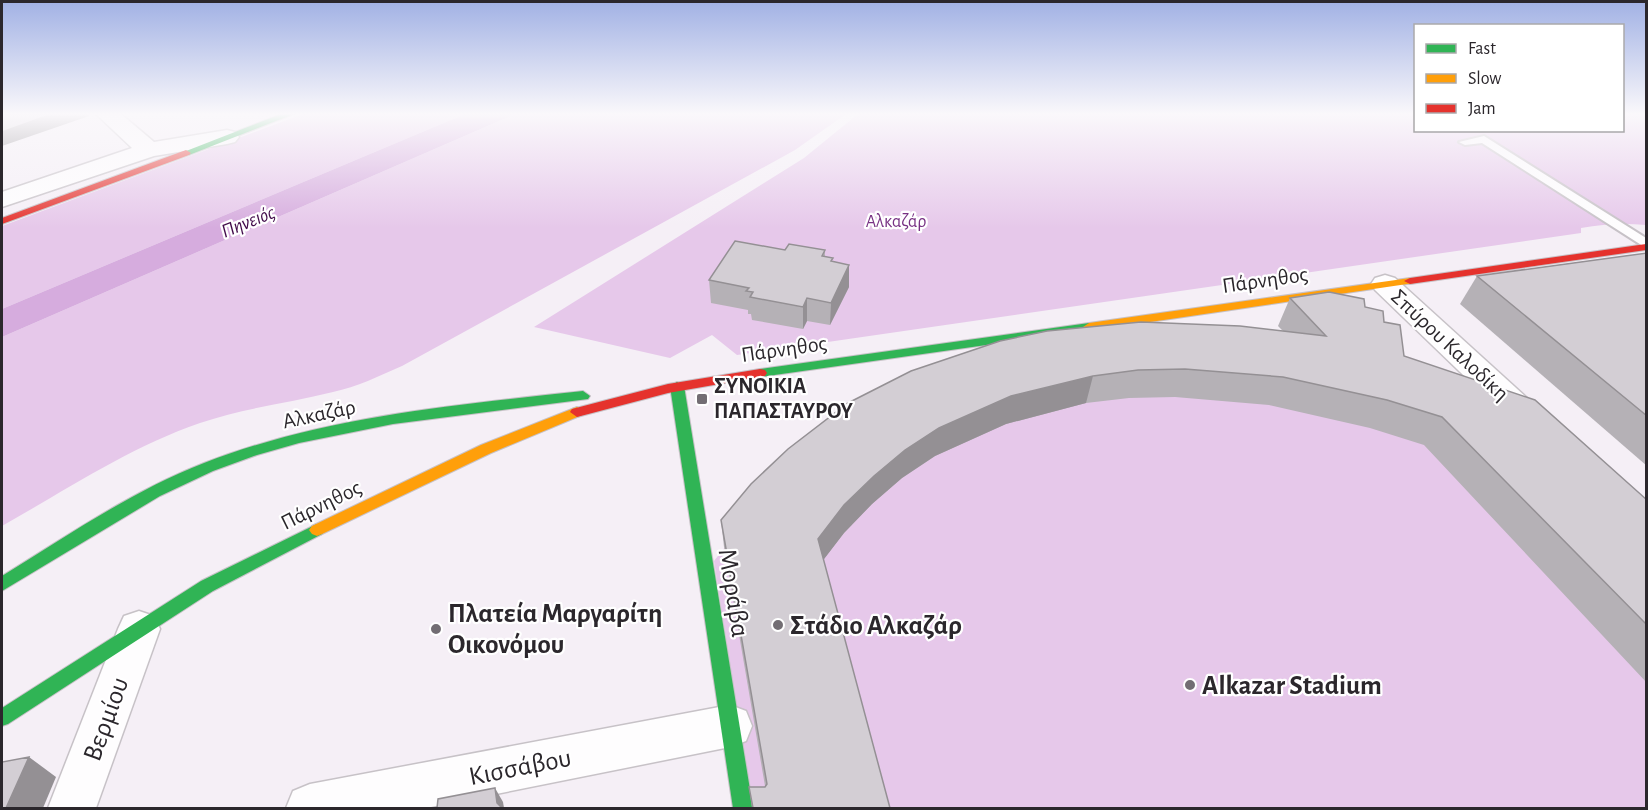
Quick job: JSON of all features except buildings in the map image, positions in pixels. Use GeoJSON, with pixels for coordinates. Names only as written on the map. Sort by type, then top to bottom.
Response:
{"type":"FeatureCollection","features":[{"type":"Feature","properties":{"kind":"street"},"geometry":{"type":"LineString","coordinates":[[2,200],[144,152]]}},
{"type":"Feature","properties":{"kind":"street"},"geometry":{"type":"LineString","coordinates":[[2,221],[187,152]]}},
{"type":"Feature","properties":{"kind":"street","name":"Πάρνηθος"},"geometry":{"type":"LineString","coordinates":[[2,718],[139,629],[228,576],[342,517],[486,450],[557,419],[615,400],[677,386],[1647,245]]}},
{"type":"Feature","properties":{"kind":"street","name":"Σπύρου Καλοδίκη"},"geometry":{"type":"LineString","coordinates":[[1385,284],[1551,439]]}},
{"type":"Feature","properties":{"kind":"street","name":"Αλκαζάρ"},"geometry":{"type":"LineString","coordinates":[[2,584],[163,489],[236,456],[273,445],[360,426],[423,416],[677,386]]}},
{"type":"Feature","properties":{"kind":"street","name":"Μοράβα"},"geometry":{"type":"LineString","coordinates":[[677,386],[742,808]]}},
{"type":"Feature","properties":{"kind":"street","name":"Βερμίου"},"geometry":{"type":"LineString","coordinates":[[72,808],[139,629]]}},
{"type":"Feature","properties":{"kind":"street","name":"Κισσάβου"},"geometry":{"type":"LineString","coordinates":[[310,808],[415,798],[730,726]]}},
{"type":"Feature","properties":{"kind":"lane"},"geometry":{"type":"LineString","coordinates":[[1504,152],[1647,245]]}},
{"type":"Feature","properties":{"kind":"green space"},"geometry":{"type":"Polygon","coordinates":[[[201,152],[375,152],[2,309],[2,226],[201,152]]]}},
{"type":"Feature","properties":{"kind":"green space"},"geometry":{"type":"Polygon","coordinates":[[[428,152],[792,152],[402,366],[342,390],[233,413],[174,433],[123,457],[2,526],[2,337],[428,152]]]}},
{"type":"Feature","properties":{"kind":"green space","name":"Αλκαζάρ"},"geometry":{"type":"Polygon","coordinates":[[[812,152],[1646,152],[1646,225],[1622,224],[1581,228],[1581,233],[737,355],[712,335],[670,358],[534,327],[812,152]]]}},
{"type":"Feature","properties":{"kind":"green space","name":"Alkazar Stadium"},"geometry":{"type":"Polygon","coordinates":[[[1279,360],[1646,553],[1646,808],[752,808],[714,561],[753,512],[827,446],[1279,360]]]}},
{"type":"Feature","properties":{"kind":"water","name":"Πηνειός"},"geometry":{"type":"Polygon","coordinates":[[[375,152],[428,152],[2,337],[2,309],[375,152]]]}},
{"type":"Feature","properties":{"kind":"traffic: fast"},"geometry":{"type":"LineString","coordinates":[[760,373],[1089,327]]}},
{"type":"Feature","properties":{"kind":"traffic: fast"},"geometry":{"type":"LineString","coordinates":[[677,386],[743,808]]}},
{"type":"Feature","properties":{"kind":"traffic: fast"},"geometry":{"type":"LineString","coordinates":[[2,584],[154,492],[208,467],[253,451],[346,427],[393,419],[583,396]]}},
{"type":"Feature","properties":{"kind":"traffic: fast"},"geometry":{"type":"LineString","coordinates":[[2,718],[207,586],[317,530]]}},
{"type":"Feature","properties":{"kind":"traffic: slow"},"geometry":{"type":"LineString","coordinates":[[1089,327],[1410,281]]}},
{"type":"Feature","properties":{"kind":"traffic: slow"},"geometry":{"type":"LineString","coordinates":[[317,530],[486,449],[577,412]]}},
{"type":"Feature","properties":{"kind":"traffic: jam"},"geometry":{"type":"LineString","coordinates":[[2,221],[186,153]]}},
{"type":"Feature","properties":{"kind":"traffic: jam"},"geometry":{"type":"LineString","coordinates":[[1410,281],[1646,247]]}},
{"type":"Feature","properties":{"kind":"traffic: jam"},"geometry":{"type":"LineString","coordinates":[[577,412],[668,389],[760,373]]}},
{"type":"Feature","properties":{"kind":"place","name":"ΣΥΝΟΙΚΙΑ ΠΑΠΑΣΤΑΥΡΟΥ"},"geometry":{"type":"Point","coordinates":[702,399]}},
{"type":"Feature","properties":{"kind":"place","name":"Στάδιο Αλκαζάρ"},"geometry":{"type":"Point","coordinates":[778,625]}},
{"type":"Feature","properties":{"kind":"place","name":"Πλατεία Μαργαρίτη Οικονόμου"},"geometry":{"type":"Point","coordinates":[436,629]}},
{"type":"Feature","properties":{"kind":"place","name":"Alkazar Stadium"},"geometry":{"type":"Point","coordinates":[1190,685]}}]}
